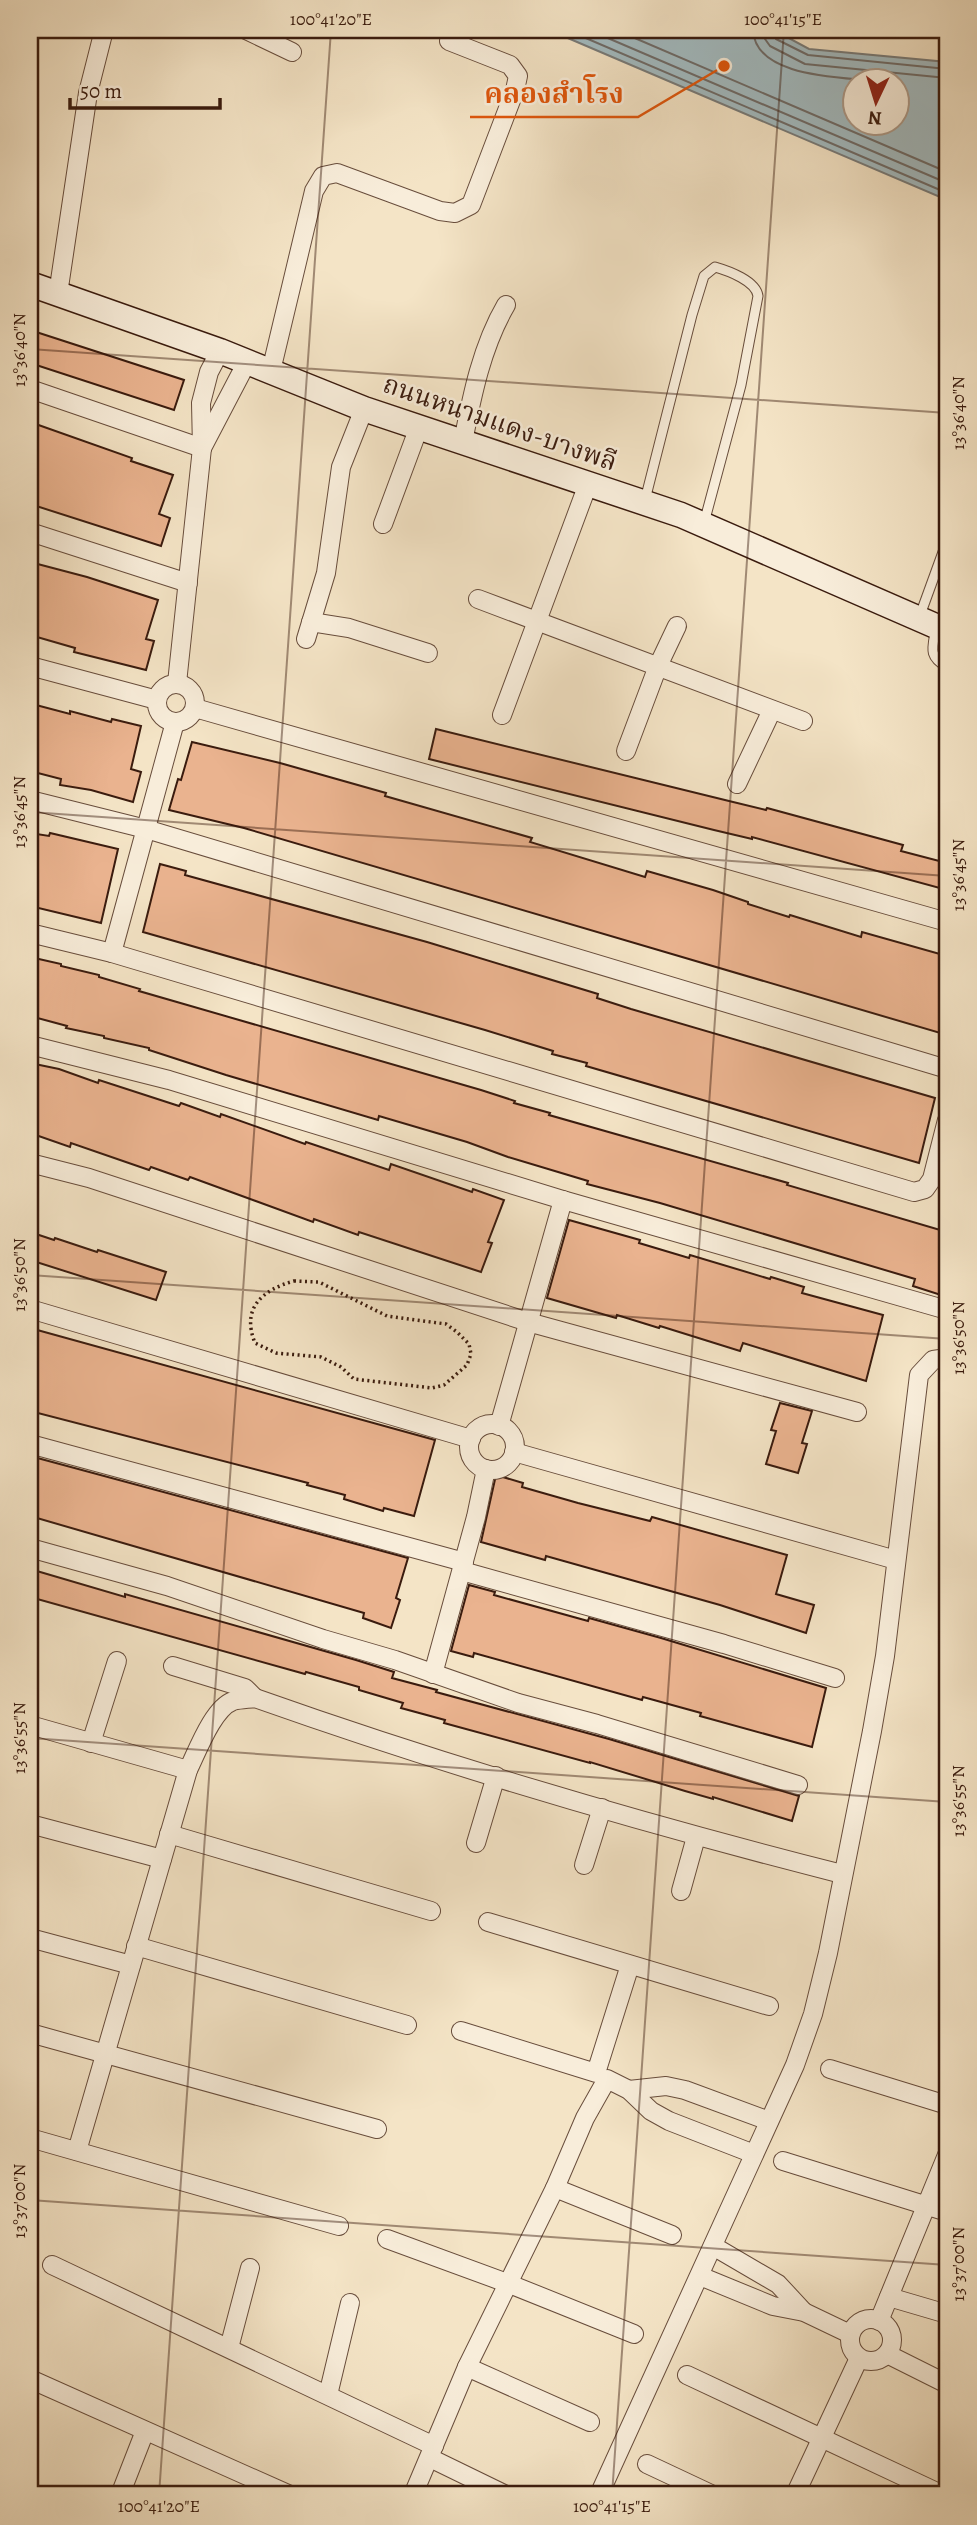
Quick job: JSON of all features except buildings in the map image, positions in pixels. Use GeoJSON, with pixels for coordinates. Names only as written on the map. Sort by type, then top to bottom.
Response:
{"type":"FeatureCollection","features":[{"type":"Feature","properties":{"kind":"main road","name":"ถนนหนามแดง-บางพลี"},"geometry":{"type":"LineString","coordinates":[[30,284],[220,351],[364,409],[704,525],[934,625]]}},
{"type":"Feature","properties":{"kind":"street"},"geometry":{"type":"LineString","coordinates":[[58,294],[88,93],[104,30]]}},
{"type":"Feature","properties":{"kind":"street"},"geometry":{"type":"LineString","coordinates":[[246,30],[292,52]]}},
{"type":"Feature","properties":{"kind":"street"},"geometry":{"type":"LineString","coordinates":[[271,371],[314,191],[323,176],[337,173],[455,214],[471,205],[518,76],[510,65],[449,41]]}},
{"type":"Feature","properties":{"kind":"street"},"geometry":{"type":"LineString","coordinates":[[463,442],[486,346],[506,305]]}},
{"type":"Feature","properties":{"kind":"street"},"geometry":{"type":"LineString","coordinates":[[177,684],[202,448],[201,403],[208,372],[220,351]]}},
{"type":"Feature","properties":{"kind":"street"},"geometry":{"type":"LineString","coordinates":[[202,448],[247,362]]}},
{"type":"Feature","properties":{"kind":"street"},"geometry":{"type":"LineString","coordinates":[[30,389],[202,448]]}},
{"type":"Feature","properties":{"kind":"street"},"geometry":{"type":"LineString","coordinates":[[364,409],[341,467],[326,573],[308,631],[349,628],[428,653]]}},
{"type":"Feature","properties":{"kind":"street"},"geometry":{"type":"LineString","coordinates":[[383,524],[419,427]]}},
{"type":"Feature","properties":{"kind":"street"},"geometry":{"type":"LineString","coordinates":[[502,715],[588,484]]}},
{"type":"Feature","properties":{"kind":"street"},"geometry":{"type":"LineString","coordinates":[[30,531],[188,583]]}},
{"type":"Feature","properties":{"kind":"street"},"geometry":{"type":"LineString","coordinates":[[478,598],[803,721]]}},
{"type":"Feature","properties":{"kind":"street"},"geometry":{"type":"LineString","coordinates":[[626,751],[658,666],[677,626]]}},
{"type":"Feature","properties":{"kind":"street"},"geometry":{"type":"LineString","coordinates":[[30,666],[157,700]]}},
{"type":"Feature","properties":{"kind":"street"},"geometry":{"type":"LineString","coordinates":[[177,684],[192,691],[195,708],[189,717],[175,722],[163,717],[157,700],[162,690],[177,684]]}},
{"type":"Feature","properties":{"kind":"street"},"geometry":{"type":"LineString","coordinates":[[195,708],[947,922]]}},
{"type":"Feature","properties":{"kind":"street"},"geometry":{"type":"LineString","coordinates":[[737,784],[772,710]]}},
{"type":"Feature","properties":{"kind":"street"},"geometry":{"type":"LineString","coordinates":[[112,953],[175,722]]}},
{"type":"Feature","properties":{"kind":"street"},"geometry":{"type":"LineString","coordinates":[[30,800],[146,829],[947,1069]]}},
{"type":"Feature","properties":{"kind":"street"},"geometry":{"type":"LineString","coordinates":[[30,933],[112,953],[914,1192],[925,1189],[932,1179],[947,1120]]}},
{"type":"Feature","properties":{"kind":"street"},"geometry":{"type":"LineString","coordinates":[[30,1045],[169,1080],[563,1200],[947,1310]]}},
{"type":"Feature","properties":{"kind":"street"},"geometry":{"type":"LineString","coordinates":[[30,1163],[89,1178],[528,1322],[857,1412]]}},
{"type":"Feature","properties":{"kind":"street"},"geometry":{"type":"LineString","coordinates":[[499,1426],[563,1200]]}},
{"type":"Feature","properties":{"kind":"street"},"geometry":{"type":"LineString","coordinates":[[30,1309],[471,1439]]}},
{"type":"Feature","properties":{"kind":"street"},"geometry":{"type":"LineString","coordinates":[[599,2495],[796,2065],[813,2014],[828,1953],[885,1656],[919,1375],[933,1360],[947,1358]]}},
{"type":"Feature","properties":{"kind":"street"},"geometry":{"type":"LineString","coordinates":[[499,1426],[511,1434],[514,1441],[514,1452],[509,1463],[504,1467],[486,1469],[478,1466],[470,1455],[471,1439],[477,1429],[499,1426]]}},
{"type":"Feature","properties":{"kind":"street"},"geometry":{"type":"LineString","coordinates":[[30,1444],[463,1567],[835,1678]]}},
{"type":"Feature","properties":{"kind":"street"},"geometry":{"type":"LineString","coordinates":[[514,1452],[896,1560]]}},
{"type":"Feature","properties":{"kind":"street"},"geometry":{"type":"LineString","coordinates":[[433,1674],[463,1567],[486,1469]]}},
{"type":"Feature","properties":{"kind":"street"},"geometry":{"type":"LineString","coordinates":[[30,1548],[167,1586],[518,1703],[799,1785]]}},
{"type":"Feature","properties":{"kind":"street"},"geometry":{"type":"LineString","coordinates":[[92,1743],[117,1661]]}},
{"type":"Feature","properties":{"kind":"street"},"geometry":{"type":"LineString","coordinates":[[173,1666],[245,1688],[255,1698],[496,1776],[696,1837],[842,1874]]}},
{"type":"Feature","properties":{"kind":"street"},"geometry":{"type":"LineString","coordinates":[[77,2151],[188,1770],[208,1730],[223,1708],[232,1702],[255,1698]]}},
{"type":"Feature","properties":{"kind":"street"},"geometry":{"type":"LineString","coordinates":[[30,1725],[188,1770]]}},
{"type":"Feature","properties":{"kind":"street"},"geometry":{"type":"LineString","coordinates":[[476,1843],[496,1776]]}},
{"type":"Feature","properties":{"kind":"street"},"geometry":{"type":"LineString","coordinates":[[584,1865],[602,1808]]}},
{"type":"Feature","properties":{"kind":"street"},"geometry":{"type":"LineString","coordinates":[[30,1824],[162,1860]]}},
{"type":"Feature","properties":{"kind":"street"},"geometry":{"type":"LineString","coordinates":[[169,1834],[431,1911]]}},
{"type":"Feature","properties":{"kind":"street"},"geometry":{"type":"LineString","coordinates":[[681,1891],[696,1837]]}},
{"type":"Feature","properties":{"kind":"street"},"geometry":{"type":"LineString","coordinates":[[488,1922],[769,2006]]}},
{"type":"Feature","properties":{"kind":"street"},"geometry":{"type":"LineString","coordinates":[[30,1938],[131,1965]]}},
{"type":"Feature","properties":{"kind":"street"},"geometry":{"type":"LineString","coordinates":[[136,1946],[407,2025]]}},
{"type":"Feature","properties":{"kind":"street"},"geometry":{"type":"LineString","coordinates":[[413,2495],[467,2367],[555,2188],[585,2118],[602,2076],[630,1965]]}},
{"type":"Feature","properties":{"kind":"street"},"geometry":{"type":"LineString","coordinates":[[461,2031],[602,2076],[629,2090],[651,2111],[669,2121],[754,2154]]}},
{"type":"Feature","properties":{"kind":"street"},"geometry":{"type":"LineString","coordinates":[[30,2033],[377,2129]]}},
{"type":"Feature","properties":{"kind":"street"},"geometry":{"type":"LineString","coordinates":[[830,2069],[947,2105]]}},
{"type":"Feature","properties":{"kind":"street"},"geometry":{"type":"LineString","coordinates":[[629,2090],[666,2086],[685,2090],[769,2121]]}},
{"type":"Feature","properties":{"kind":"street"},"geometry":{"type":"LineString","coordinates":[[30,2138],[339,2225]]}},
{"type":"Feature","properties":{"kind":"street"},"geometry":{"type":"LineString","coordinates":[[879,2321],[947,2155]]}},
{"type":"Feature","properties":{"kind":"street"},"geometry":{"type":"LineString","coordinates":[[783,2161],[947,2212]]}},
{"type":"Feature","properties":{"kind":"street"},"geometry":{"type":"LineString","coordinates":[[555,2188],[672,2235]]}},
{"type":"Feature","properties":{"kind":"street"},"geometry":{"type":"LineString","coordinates":[[387,2239],[634,2334]]}},
{"type":"Feature","properties":{"kind":"street"},"geometry":{"type":"LineString","coordinates":[[713,2246],[778,2284],[804,2312]]}},
{"type":"Feature","properties":{"kind":"street"},"geometry":{"type":"LineString","coordinates":[[52,2265],[328,2395],[506,2495]]}},
{"type":"Feature","properties":{"kind":"street"},"geometry":{"type":"LineString","coordinates":[[229,2348],[250,2268]]}},
{"type":"Feature","properties":{"kind":"street"},"geometry":{"type":"LineString","coordinates":[[699,2276],[773,2306],[804,2312],[850,2334]]}},
{"type":"Feature","properties":{"kind":"street"},"geometry":{"type":"LineString","coordinates":[[890,2297],[947,2315]]}},
{"type":"Feature","properties":{"kind":"street"},"geometry":{"type":"LineString","coordinates":[[328,2395],[350,2303]]}},
{"type":"Feature","properties":{"kind":"street"},"geometry":{"type":"LineString","coordinates":[[862,2321],[879,2321],[886,2325],[892,2340],[887,2354],[878,2360],[868,2361],[859,2358],[850,2347],[850,2334],[862,2321]]}},
{"type":"Feature","properties":{"kind":"street"},"geometry":{"type":"LineString","coordinates":[[887,2354],[947,2384]]}},
{"type":"Feature","properties":{"kind":"street"},"geometry":{"type":"LineString","coordinates":[[795,2495],[859,2358]]}},
{"type":"Feature","properties":{"kind":"street"},"geometry":{"type":"LineString","coordinates":[[467,2367],[590,2422]]}},
{"type":"Feature","properties":{"kind":"street"},"geometry":{"type":"LineString","coordinates":[[687,2375],[943,2495]]}},
{"type":"Feature","properties":{"kind":"street"},"geometry":{"type":"LineString","coordinates":[[30,2379],[290,2495]]}},
{"type":"Feature","properties":{"kind":"street"},"geometry":{"type":"LineString","coordinates":[[120,2495],[145,2431]]}},
{"type":"Feature","properties":{"kind":"street"},"geometry":{"type":"LineString","coordinates":[[647,2464],[713,2495]]}},
{"type":"Feature","properties":{"kind":"lane"},"geometry":{"type":"LineString","coordinates":[[644,503],[692,315],[704,276],[715,267],[751,284],[757,289],[758,296],[741,385],[704,525]]}},
{"type":"Feature","properties":{"kind":"lane"},"geometry":{"type":"LineString","coordinates":[[947,541],[934,625],[933,653],[937,661],[947,667]]}},
{"type":"Feature","properties":{"kind":"path"},"geometry":{"type":"LineString","coordinates":[[293,1281],[319,1282],[387,1316],[446,1324],[463,1336],[469,1344],[471,1354],[467,1365],[444,1385],[432,1388],[400,1385],[391,1381],[354,1379],[341,1367],[321,1357],[276,1353],[255,1343],[251,1331],[252,1311],[266,1292],[277,1286],[293,1281]]}},
{"type":"Feature","properties":{"kind":"water"},"geometry":{"type":"Polygon","coordinates":[[[549,30],[774,30],[809,49],[947,62],[947,200],[549,30]]]}},
{"type":"Feature","properties":{"kind":"place","name":"คลองสำโรง"},"geometry":{"type":"Point","coordinates":[724,66]}}]}
